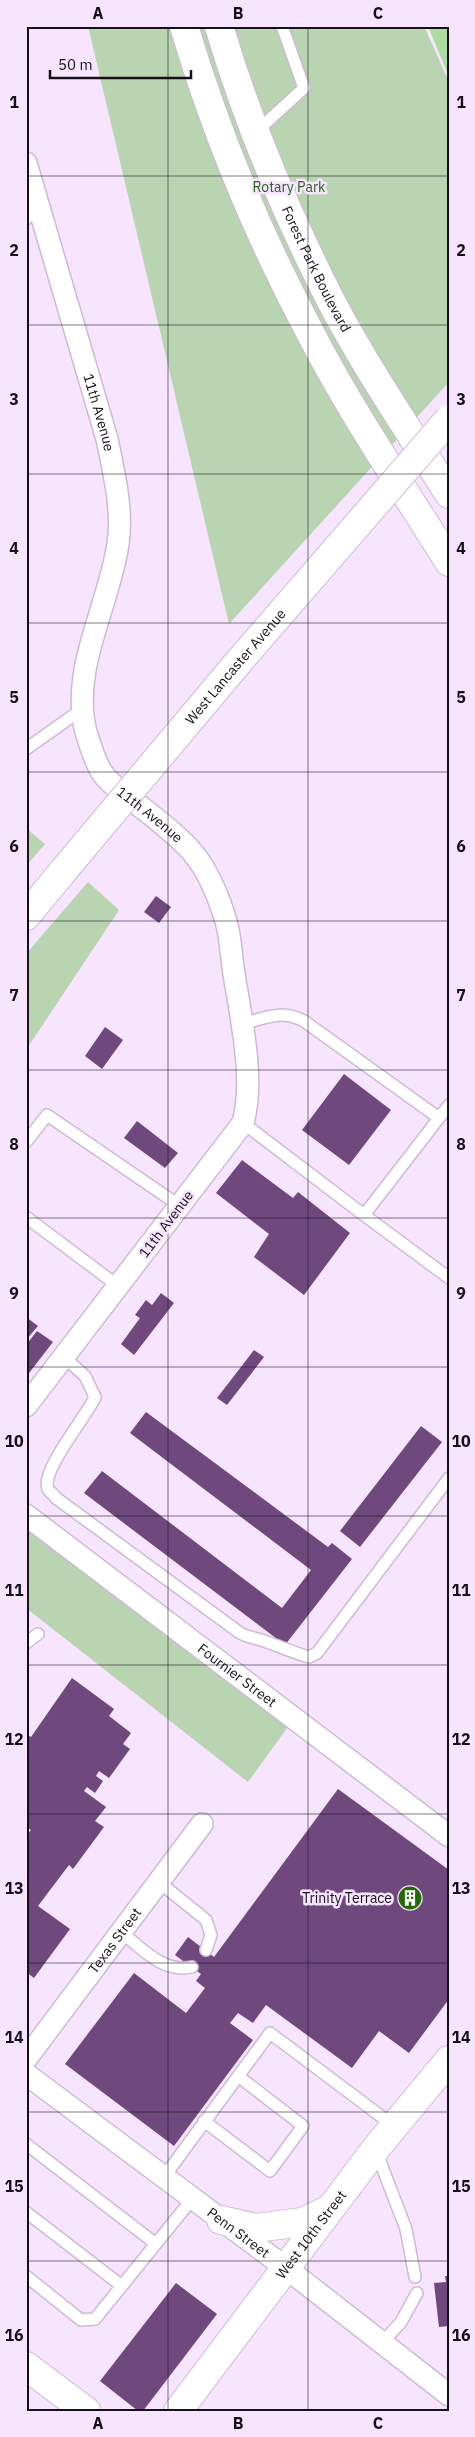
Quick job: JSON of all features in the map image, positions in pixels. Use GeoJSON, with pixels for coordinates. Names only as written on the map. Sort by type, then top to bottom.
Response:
{"type":"FeatureCollection","features":[{"type":"Feature","properties":{"kind":"main road"},"geometry":{"type":"LineString","coordinates":[[184,26],[220,134],[263,239],[314,340],[449,562]]}},
{"type":"Feature","properties":{"kind":"main road","name":"Forest Park Boulevard"},"geometry":{"type":"LineString","coordinates":[[219,26],[234,79],[292,221],[333,304],[376,379],[449,494]]}},
{"type":"Feature","properties":{"kind":"main road","name":"West Lancaster Avenue"},"geometry":{"type":"LineString","coordinates":[[26,916],[242,657],[449,420]]}},
{"type":"Feature","properties":{"kind":"main road","name":"West 10th Street"},"geometry":{"type":"LineString","coordinates":[[178,2411],[375,2149],[445,2072]]}},
{"type":"Feature","properties":{"kind":"main road"},"geometry":{"type":"LineString","coordinates":[[221,2220],[256,2228],[302,2222],[331,2209]]}},
{"type":"Feature","properties":{"kind":"main road"},"geometry":{"type":"LineString","coordinates":[[26,2366],[86,2411]]}},
{"type":"Feature","properties":{"kind":"street","name":"11th Avenue"},"geometry":{"type":"LineString","coordinates":[[26,163],[33,211],[108,440],[116,480],[118,542],[112,575],[85,669],[81,710],[94,755],[101,771],[113,785],[180,840],[195,855],[217,896],[226,924],[242,1024],[248,1086],[247,1106],[243,1123],[26,1406]]}},
{"type":"Feature","properties":{"kind":"street","name":"Fournier Street"},"geometry":{"type":"LineString","coordinates":[[26,1515],[449,1836]]}},
{"type":"Feature","properties":{"kind":"street","name":"Texas Street"},"geometry":{"type":"LineString","coordinates":[[26,2059],[202,1824]]}},
{"type":"Feature","properties":{"kind":"street","name":"Penn Street"},"geometry":{"type":"LineString","coordinates":[[26,2074],[286,2268],[449,2395]]}},
{"type":"Feature","properties":{"kind":"lane"},"geometry":{"type":"LineString","coordinates":[[256,132],[304,88],[282,26]]}},
{"type":"Feature","properties":{"kind":"lane"},"geometry":{"type":"LineString","coordinates":[[26,749],[81,710]]}},
{"type":"Feature","properties":{"kind":"lane"},"geometry":{"type":"LineString","coordinates":[[242,1024],[280,1014],[292,1015],[304,1021],[439,1118]]}},
{"type":"Feature","properties":{"kind":"lane"},"geometry":{"type":"LineString","coordinates":[[364,1215],[449,1105]]}},
{"type":"Feature","properties":{"kind":"lane"},"geometry":{"type":"LineString","coordinates":[[26,1142],[47,1115],[180,1206]]}},
{"type":"Feature","properties":{"kind":"lane"},"geometry":{"type":"LineString","coordinates":[[243,1123],[449,1278]]}},
{"type":"Feature","properties":{"kind":"lane"},"geometry":{"type":"LineString","coordinates":[[26,1217],[118,1286]]}},
{"type":"Feature","properties":{"kind":"lane"},"geometry":{"type":"LineString","coordinates":[[64,1357],[85,1376],[95,1397],[91,1407],[55,1461],[47,1480],[48,1489],[56,1498],[240,1633],[297,1654],[309,1657],[317,1653],[449,1478]]}},
{"type":"Feature","properties":{"kind":"lane"},"geometry":{"type":"LineString","coordinates":[[26,1643],[38,1634]]}},
{"type":"Feature","properties":{"kind":"lane"},"geometry":{"type":"LineString","coordinates":[[159,1882],[206,1920],[211,1935],[206,1950]]}},
{"type":"Feature","properties":{"kind":"lane"},"geometry":{"type":"LineString","coordinates":[[121,1932],[167,1967],[181,1969],[192,1967]]}},
{"type":"Feature","properties":{"kind":"lane"},"geometry":{"type":"LineString","coordinates":[[164,2177],[270,2033],[394,2126]]}},
{"type":"Feature","properties":{"kind":"lane"},"geometry":{"type":"LineString","coordinates":[[204,2122],[270,2171],[303,2126],[238,2076]]}},
{"type":"Feature","properties":{"kind":"lane"},"geometry":{"type":"LineString","coordinates":[[26,2144],[156,2244]]}},
{"type":"Feature","properties":{"kind":"lane"},"geometry":{"type":"LineString","coordinates":[[375,2149],[406,2229],[415,2277]]}},
{"type":"Feature","properties":{"kind":"lane"},"geometry":{"type":"LineString","coordinates":[[26,2276],[81,2320],[95,2319],[193,2198]]}},
{"type":"Feature","properties":{"kind":"lane"},"geometry":{"type":"LineString","coordinates":[[26,2212],[122,2286]]}},
{"type":"Feature","properties":{"kind":"lane"},"geometry":{"type":"LineString","coordinates":[[382,2343],[401,2322],[417,2293]]}},
{"type":"Feature","properties":{"kind":"green space","name":"Rotary Park"},"geometry":{"type":"Polygon","coordinates":[[[88,26],[424,26],[449,82],[449,382],[229,624],[88,26]]]}},
{"type":"Feature","properties":{"kind":"green space"},"geometry":{"type":"Polygon","coordinates":[[[26,828],[45,844],[26,866],[26,828]]]}},
{"type":"Feature","properties":{"kind":"green space"},"geometry":{"type":"Polygon","coordinates":[[[88,882],[119,910],[26,1050],[26,954],[88,882]]]}},
{"type":"Feature","properties":{"kind":"green space"},"geometry":{"type":"Polygon","coordinates":[[[26,1529],[290,1724],[248,1782],[26,1608],[26,1529]]]}},
{"type":"Feature","properties":{"kind":"shaded area"},"geometry":{"type":"Polygon","coordinates":[[[428,26],[449,26],[449,77],[428,26]]]}},
{"type":"Feature","properties":{"kind":"building"},"geometry":{"type":"Polygon","coordinates":[[[156,896],[171,907],[159,923],[144,912],[156,896]]]}},
{"type":"Feature","properties":{"kind":"building"},"geometry":{"type":"Polygon","coordinates":[[[105,1027],[123,1040],[102,1069],[85,1056],[105,1027]]]}},
{"type":"Feature","properties":{"kind":"building"},"geometry":{"type":"Polygon","coordinates":[[[344,1074],[391,1110],[349,1165],[302,1130],[344,1074]]]}},
{"type":"Feature","properties":{"kind":"building"},"geometry":{"type":"Polygon","coordinates":[[[137,1121],[178,1153],[165,1168],[124,1138],[137,1121]]]}},
{"type":"Feature","properties":{"kind":"building"},"geometry":{"type":"Polygon","coordinates":[[[242,1160],[293,1198],[298,1192],[350,1233],[304,1295],[254,1257],[269,1234],[216,1193],[242,1160]]]}},
{"type":"Feature","properties":{"kind":"building"},"geometry":{"type":"Polygon","coordinates":[[[161,1293],[174,1303],[134,1355],[121,1344],[140,1318],[135,1315],[146,1300],[152,1305],[161,1293]]]}},
{"type":"Feature","properties":{"kind":"building"},"geometry":{"type":"Polygon","coordinates":[[[26,1317],[38,1326],[26,1340],[26,1317]]]}},
{"type":"Feature","properties":{"kind":"building"},"geometry":{"type":"Polygon","coordinates":[[[37,1331],[53,1342],[26,1377],[26,1345],[37,1331]]]}},
{"type":"Feature","properties":{"kind":"building"},"geometry":{"type":"Polygon","coordinates":[[[254,1350],[264,1357],[227,1405],[217,1398],[254,1350]]]}},
{"type":"Feature","properties":{"kind":"building"},"geometry":{"type":"Polygon","coordinates":[[[146,1412],[328,1547],[332,1543],[352,1559],[285,1645],[84,1493],[102,1471],[282,1608],[311,1570],[130,1433],[146,1412]]]}},
{"type":"Feature","properties":{"kind":"building"},"geometry":{"type":"Polygon","coordinates":[[[421,1426],[442,1442],[360,1547],[340,1531],[421,1426]]]}},
{"type":"Feature","properties":{"kind":"building"},"geometry":{"type":"Polygon","coordinates":[[[72,1678],[114,1709],[109,1716],[131,1733],[123,1744],[130,1749],[109,1778],[99,1771],[96,1776],[103,1781],[95,1793],[87,1787],[84,1791],[106,1807],[95,1821],[104,1827],[73,1869],[69,1865],[38,1906],[70,1929],[34,1978],[26,1972],[26,1836],[31,1830],[26,1826],[26,1734],[31,1737],[72,1678]]]}},
{"type":"Feature","properties":{"kind":"building"},"geometry":{"type":"Polygon","coordinates":[[[338,1789],[449,1870],[449,1999],[409,2053],[379,2031],[352,2068],[266,2005],[253,2023],[238,2013],[230,2023],[253,2040],[174,2146],[65,2064],[134,1973],[186,2013],[205,1988],[196,1981],[201,1974],[175,1955],[188,1937],[214,1957],[338,1789]]]}},
{"type":"Feature","properties":{"kind":"building"},"geometry":{"type":"Polygon","coordinates":[[[445,2276],[449,2276],[449,2326],[439,2327],[434,2283],[446,2282],[445,2276]]]}},
{"type":"Feature","properties":{"kind":"building"},"geometry":{"type":"Polygon","coordinates":[[[176,2283],[217,2314],[143,2411],[138,2411],[100,2381],[176,2283]]]}},
{"type":"Feature","properties":{"kind":"place","name":"Trinity Terrace"},"geometry":{"type":"Point","coordinates":[410,1898]}}]}
